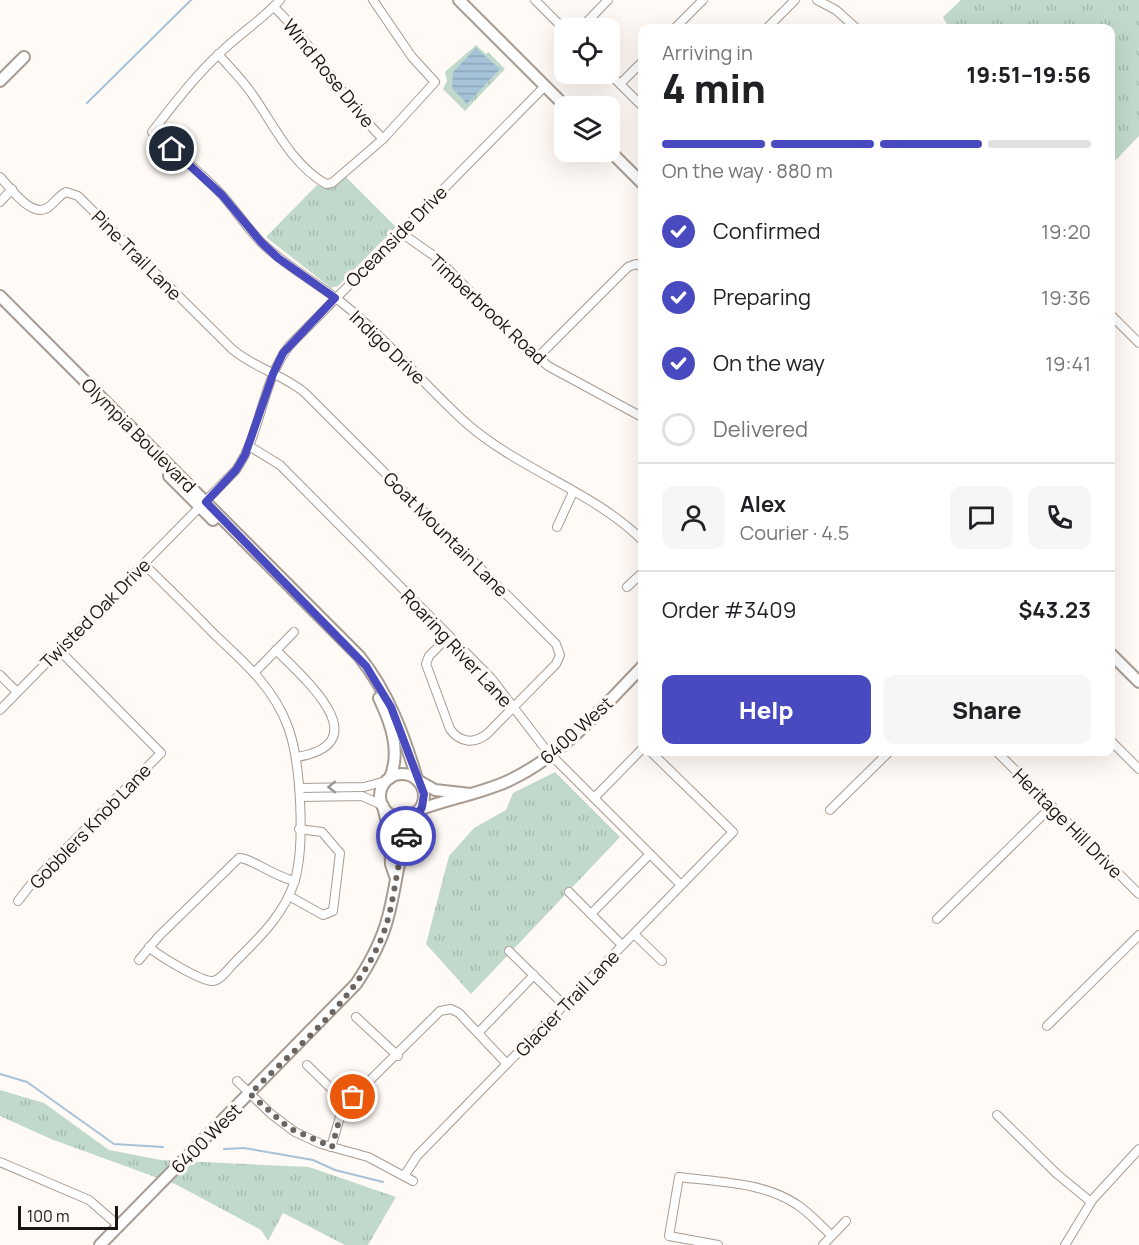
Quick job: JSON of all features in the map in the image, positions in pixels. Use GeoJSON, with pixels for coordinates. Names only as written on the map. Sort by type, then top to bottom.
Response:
{"type":"FeatureCollection","features":[{"type":"Feature","properties":{"kind":"street"},"geometry":{"type":"LineString","coordinates":[[277,3],[218,54],[252,94],[297,160],[326,184],[332,183],[383,139],[435,82],[412,57],[373,0]]}},
{"type":"Feature","properties":{"kind":"street"},"geometry":{"type":"LineString","coordinates":[[459,0],[554,96]]}},
{"type":"Feature","properties":{"kind":"street"},"geometry":{"type":"LineString","coordinates":[[535,0],[554,19]]}},
{"type":"Feature","properties":{"kind":"street"},"geometry":{"type":"LineString","coordinates":[[591,18],[608,0]]}},
{"type":"Feature","properties":{"kind":"street"},"geometry":{"type":"LineString","coordinates":[[679,24],[703,0]]}},
{"type":"Feature","properties":{"kind":"street"},"geometry":{"type":"LineString","coordinates":[[771,24],[795,0]]}},
{"type":"Feature","properties":{"kind":"street"},"geometry":{"type":"LineString","coordinates":[[817,0],[836,10],[852,24]]}},
{"type":"Feature","properties":{"kind":"street","name":"Wind Rose Drive"},"geometry":{"type":"LineString","coordinates":[[277,3],[351,105],[383,139]]}},
{"type":"Feature","properties":{"kind":"street","name":"Indigo Drive"},"geometry":{"type":"LineString","coordinates":[[218,54],[193,79],[152,132],[222,195],[261,242],[278,258],[335,298],[465,422],[503,451],[629,527],[638,536]]}},
{"type":"Feature","properties":{"kind":"street"},"geometry":{"type":"LineString","coordinates":[[0,81],[24,57]]}},
{"type":"Feature","properties":{"kind":"street"},"geometry":{"type":"LineString","coordinates":[[638,66],[620,84],[638,102]]}},
{"type":"Feature","properties":{"kind":"street","name":"Oceanside Drive"},"geometry":{"type":"LineString","coordinates":[[191,517],[236,470],[249,446],[273,374],[289,346],[544,86]]}},
{"type":"Feature","properties":{"kind":"street"},"geometry":{"type":"LineString","coordinates":[[620,161],[638,179]]}},
{"type":"Feature","properties":{"kind":"street","name":"Pine Trail Lane"},"geometry":{"type":"LineString","coordinates":[[0,177],[29,207],[38,210],[46,208],[63,194],[76,194],[232,349],[252,364],[273,374]]}},
{"type":"Feature","properties":{"kind":"street"},"geometry":{"type":"LineString","coordinates":[[0,202],[12,189]]}},
{"type":"Feature","properties":{"kind":"street","name":"Timberbrook Road"},"geometry":{"type":"LineString","coordinates":[[400,232],[437,258],[538,357],[566,378],[638,415]]}},
{"type":"Feature","properties":{"kind":"street"},"geometry":{"type":"LineString","coordinates":[[538,357],[621,273],[638,266]]}},
{"type":"Feature","properties":{"kind":"street","name":"Olympia Boulevard"},"geometry":{"type":"LineString","coordinates":[[0,296],[367,678],[382,705],[392,735],[396,758],[388,779]]}},
{"type":"Feature","properties":{"kind":"street","name":"Olympia Boulevard"},"geometry":{"type":"LineString","coordinates":[[0,306],[366,666],[391,707],[418,780]]}},
{"type":"Feature","properties":{"kind":"street"},"geometry":{"type":"LineString","coordinates":[[1115,319],[1139,343]]}},
{"type":"Feature","properties":{"kind":"street","name":"Goat Mountain Lane"},"geometry":{"type":"LineString","coordinates":[[273,374],[304,392],[558,647],[560,655],[558,662],[481,738],[470,741],[455,736],[426,666],[429,656],[448,636]]}},
{"type":"Feature","properties":{"kind":"street","name":"Roaring River Lane"},"geometry":{"type":"LineString","coordinates":[[249,446],[280,465],[491,678],[551,755],[681,885]]}},
{"type":"Feature","properties":{"kind":"street"},"geometry":{"type":"LineString","coordinates":[[556,527],[573,492]]}},
{"type":"Feature","properties":{"kind":"street","name":"Twisted Oak Drive"},"geometry":{"type":"LineString","coordinates":[[0,710],[191,517]]}},
{"type":"Feature","properties":{"kind":"street"},"geometry":{"type":"LineString","coordinates":[[144,564],[254,673],[283,713],[297,757],[300,792],[295,881],[289,896],[267,930],[216,980],[207,980],[163,958],[149,947]]}},
{"type":"Feature","properties":{"kind":"street"},"geometry":{"type":"LineString","coordinates":[[627,588],[638,577]]}},
{"type":"Feature","properties":{"kind":"street"},"geometry":{"type":"LineString","coordinates":[[254,673],[294,632]]}},
{"type":"Feature","properties":{"kind":"street","name":"Gobblers Knob Lane"},"geometry":{"type":"LineString","coordinates":[[18,901],[32,883],[161,753],[59,650]]}},
{"type":"Feature","properties":{"kind":"street"},"geometry":{"type":"LineString","coordinates":[[276,650],[316,690],[336,724],[336,732],[323,750],[297,757]]}},
{"type":"Feature","properties":{"kind":"street"},"geometry":{"type":"LineString","coordinates":[[1115,658],[1139,682]]}},
{"type":"Feature","properties":{"kind":"street","name":"6400 West"},"geometry":{"type":"LineString","coordinates":[[100,1245],[339,1004],[363,973],[385,929],[395,876],[406,836],[419,811],[510,780],[551,755],[638,671]]}},
{"type":"Feature","properties":{"kind":"street"},"geometry":{"type":"LineString","coordinates":[[0,675],[17,692]]}},
{"type":"Feature","properties":{"kind":"street"},"geometry":{"type":"LineString","coordinates":[[1115,745],[1139,769]]}},
{"type":"Feature","properties":{"kind":"street"},"geometry":{"type":"LineString","coordinates":[[594,798],[638,753]]}},
{"type":"Feature","properties":{"kind":"street","name":"Glacier Trail Lane"},"geometry":{"type":"LineString","coordinates":[[404,1176],[417,1156],[733,832],[655,756]]}},
{"type":"Feature","properties":{"kind":"street"},"geometry":{"type":"LineString","coordinates":[[830,810],[885,756]]}},
{"type":"Feature","properties":{"kind":"street","name":"Heritage Hill Drive"},"geometry":{"type":"LineString","coordinates":[[1001,756],[1139,894]]}},
{"type":"Feature","properties":{"kind":"street"},"geometry":{"type":"LineString","coordinates":[[402,774],[418,780],[424,794],[419,811],[411,816],[397,818],[382,806],[362,796],[300,792],[364,787],[402,774]]}},
{"type":"Feature","properties":{"kind":"street"},"geometry":{"type":"LineString","coordinates":[[382,806],[380,792],[388,779]]}},
{"type":"Feature","properties":{"kind":"street","name":"6400 West"},"geometry":{"type":"LineString","coordinates":[[418,780],[435,790],[470,794]]}},
{"type":"Feature","properties":{"kind":"street","name":"6400 West"},"geometry":{"type":"LineString","coordinates":[[382,806],[390,836],[391,864],[395,876]]}},
{"type":"Feature","properties":{"kind":"street"},"geometry":{"type":"LineString","coordinates":[[937,919],[1052,806]]}},
{"type":"Feature","properties":{"kind":"street"},"geometry":{"type":"LineString","coordinates":[[289,896],[324,915],[330,915],[333,909],[340,853],[322,832],[299,829]]}},
{"type":"Feature","properties":{"kind":"street"},"geometry":{"type":"LineString","coordinates":[[591,914],[650,854]]}},
{"type":"Feature","properties":{"kind":"street"},"geometry":{"type":"LineString","coordinates":[[139,960],[149,947],[239,858],[247,858],[273,875],[295,881]]}},
{"type":"Feature","properties":{"kind":"street"},"geometry":{"type":"LineString","coordinates":[[569,892],[622,945]]}},
{"type":"Feature","properties":{"kind":"street"},"geometry":{"type":"LineString","coordinates":[[634,934],[662,961]]}},
{"type":"Feature","properties":{"kind":"street"},"geometry":{"type":"LineString","coordinates":[[1047,1026],[1139,935]]}},
{"type":"Feature","properties":{"kind":"street"},"geometry":{"type":"LineString","coordinates":[[509,951],[564,1005]]}},
{"type":"Feature","properties":{"kind":"street"},"geometry":{"type":"LineString","coordinates":[[478,1033],[534,975]]}},
{"type":"Feature","properties":{"kind":"street"},"geometry":{"type":"LineString","coordinates":[[332,1147],[340,1117],[348,1105],[440,1011],[451,1009],[459,1013],[507,1064]]}},
{"type":"Feature","properties":{"kind":"street"},"geometry":{"type":"LineString","coordinates":[[356,1017],[398,1056]]}},
{"type":"Feature","properties":{"kind":"street"},"geometry":{"type":"LineString","coordinates":[[307,1065],[348,1105]]}},
{"type":"Feature","properties":{"kind":"street"},"geometry":{"type":"LineString","coordinates":[[237,1081],[289,1128],[332,1147],[368,1156],[412,1181]]}},
{"type":"Feature","properties":{"kind":"street"},"geometry":{"type":"LineString","coordinates":[[997,1115],[1057,1174],[1091,1202]]}},
{"type":"Feature","properties":{"kind":"street"},"geometry":{"type":"LineString","coordinates":[[1065,1245],[1091,1202],[1139,1149]]}},
{"type":"Feature","properties":{"kind":"street"},"geometry":{"type":"LineString","coordinates":[[0,1162],[89,1200],[119,1226]]}},
{"type":"Feature","properties":{"kind":"street"},"geometry":{"type":"LineString","coordinates":[[718,1245],[669,1236],[679,1177],[730,1183],[779,1195],[795,1203],[831,1235]]}},
{"type":"Feature","properties":{"kind":"street"},"geometry":{"type":"LineString","coordinates":[[823,1245],[846,1221]]}},
{"type":"Feature","properties":{"kind":"green space"},"geometry":{"type":"Polygon","coordinates":[[[961,0],[1139,0],[1139,136],[1115,161],[1115,24],[947,24],[943,17],[961,0]]]}},
{"type":"Feature","properties":{"kind":"green space"},"geometry":{"type":"Polygon","coordinates":[[[476,45],[486,54],[488,52],[505,69],[465,111],[443,89],[447,81],[445,72],[476,45]]]}},
{"type":"Feature","properties":{"kind":"green space"},"geometry":{"type":"Polygon","coordinates":[[[346,177],[396,227],[338,286],[331,288],[266,237],[317,185],[331,188],[346,177]]]}},
{"type":"Feature","properties":{"kind":"green space"},"geometry":{"type":"Polygon","coordinates":[[[555,772],[620,837],[471,994],[426,944],[449,856],[474,828],[506,810],[513,793],[555,772]]]}},
{"type":"Feature","properties":{"kind":"green space"},"geometry":{"type":"Polygon","coordinates":[[[0,1090],[44,1103],[109,1150],[161,1160],[309,1167],[396,1197],[368,1245],[345,1245],[283,1213],[268,1241],[261,1230],[177,1185],[51,1139],[0,1116],[0,1090]]]}},
{"type":"Feature","properties":{"kind":"water"},"geometry":{"type":"Polygon","coordinates":[[[476,48],[500,69],[467,104],[452,88],[453,72],[476,48]]]}},
{"type":"Feature","properties":{"kind":"waterway"},"geometry":{"type":"LineString","coordinates":[[87,103],[191,0]]}},
{"type":"Feature","properties":{"kind":"waterway"},"geometry":{"type":"LineString","coordinates":[[0,1074],[27,1082],[114,1144],[163,1147]]}},
{"type":"Feature","properties":{"kind":"waterway"},"geometry":{"type":"LineString","coordinates":[[224,1149],[244,1148],[313,1160],[335,1170],[383,1182]]}},
{"type":"Feature","properties":{"kind":"way so far"},"geometry":{"type":"LineString","coordinates":[[353,1097],[340,1117],[332,1147],[311,1140],[289,1128],[250,1094],[339,1004],[367,967],[380,940],[392,904],[395,876],[406,836]]}},
{"type":"Feature","properties":{"kind":"route"},"geometry":{"type":"LineString","coordinates":[[172,149],[222,195],[261,242],[278,258],[335,298],[283,353],[273,374],[245,455],[236,470],[206,502],[359,656],[381,687],[396,719],[424,794],[422,807],[406,836]]}}]}
